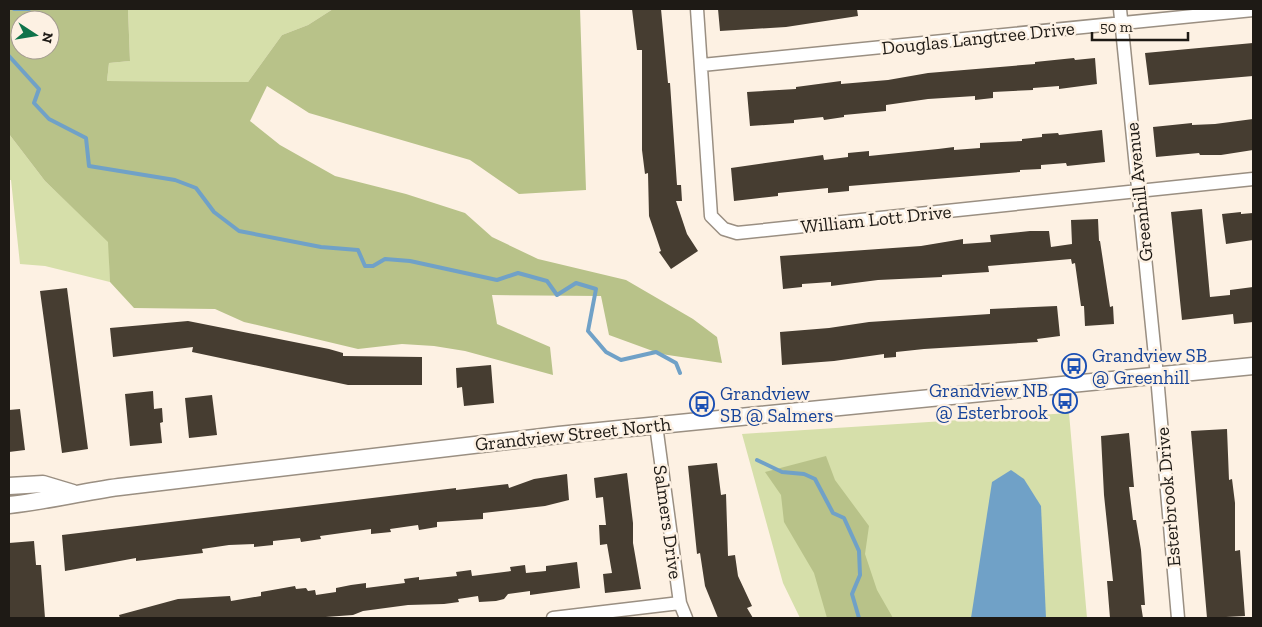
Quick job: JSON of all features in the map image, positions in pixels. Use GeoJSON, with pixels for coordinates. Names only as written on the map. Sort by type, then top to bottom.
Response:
{"type":"FeatureCollection","features":[{"type":"Feature","properties":{"kind":"street","name":"William Lott Drive"},"geometry":{"type":"LineString","coordinates":[[697,9],[711,216],[724,229],[737,233],[1253,179]]}},
{"type":"Feature","properties":{"kind":"street","name":"Greenhill Avenue"},"geometry":{"type":"LineString","coordinates":[[1120,9],[1157,376]]}},
{"type":"Feature","properties":{"kind":"street","name":"Douglas Langtree Drive"},"geometry":{"type":"LineString","coordinates":[[702,65],[1253,10]]}},
{"type":"Feature","properties":{"kind":"street","name":"Grandview Street North"},"geometry":{"type":"LineString","coordinates":[[9,504],[45,501],[73,493],[656,425],[1253,366]]}},
{"type":"Feature","properties":{"kind":"street","name":"Esterbrook Drive"},"geometry":{"type":"LineString","coordinates":[[1157,376],[1178,618]]}},
{"type":"Feature","properties":{"kind":"street","name":"Salmers Drive"},"geometry":{"type":"LineString","coordinates":[[656,425],[680,603],[686,618]]}},
{"type":"Feature","properties":{"kind":"street","name":"Grandview Street North"},"geometry":{"type":"LineString","coordinates":[[9,486],[43,484],[73,493]]}},
{"type":"Feature","properties":{"kind":"street"},"geometry":{"type":"LineString","coordinates":[[553,618],[680,603]]}},
{"type":"Feature","properties":{"kind":"green space"},"geometry":{"type":"Polygon","coordinates":[[[9,9],[128,9],[130,61],[109,63],[107,81],[248,82],[282,35],[308,25],[333,9],[580,9],[586,190],[519,194],[470,160],[309,113],[267,86],[250,121],[280,145],[335,176],[406,194],[465,213],[492,237],[538,259],[626,280],[693,319],[717,337],[722,363],[661,354],[609,335],[601,296],[492,295],[497,324],[550,347],[553,375],[465,351],[434,346],[402,344],[358,349],[244,322],[215,309],[134,308],[110,282],[108,242],[45,181],[9,134],[9,9]]]}},
{"type":"Feature","properties":{"kind":"green space"},"geometry":{"type":"Polygon","coordinates":[[[128,9],[333,9],[308,25],[282,35],[248,82],[107,81],[109,63],[130,61],[128,9]]]}},
{"type":"Feature","properties":{"kind":"green space"},"geometry":{"type":"Polygon","coordinates":[[[9,134],[45,181],[109,242],[110,282],[45,266],[20,264],[11,180],[9,180],[9,134]]]}},
{"type":"Feature","properties":{"kind":"green space"},"geometry":{"type":"Polygon","coordinates":[[[1069,413],[1087,618],[800,618],[783,583],[742,434],[1069,413]]]}},
{"type":"Feature","properties":{"kind":"green space"},"geometry":{"type":"Polygon","coordinates":[[[826,456],[835,480],[869,526],[865,554],[877,590],[893,618],[827,618],[814,573],[784,522],[781,495],[765,472],[826,456]]]}},
{"type":"Feature","properties":{"kind":"water"},"geometry":{"type":"Polygon","coordinates":[[[1011,470],[1024,479],[1041,506],[1046,618],[971,618],[992,482],[1011,470]]]}},
{"type":"Feature","properties":{"kind":"building"},"geometry":{"type":"Polygon","coordinates":[[[632,9],[661,9],[668,83],[670,83],[677,185],[681,185],[682,201],[676,201],[687,234],[698,251],[671,269],[659,252],[661,251],[649,216],[648,173],[645,174],[642,150],[642,50],[637,50],[632,9]]]}},
{"type":"Feature","properties":{"kind":"building"},"geometry":{"type":"Polygon","coordinates":[[[718,9],[857,9],[858,16],[786,27],[720,31],[718,9]]]}},
{"type":"Feature","properties":{"kind":"building"},"geometry":{"type":"Polygon","coordinates":[[[1253,43],[1253,76],[1149,85],[1145,53],[1253,43]]]}},
{"type":"Feature","properties":{"kind":"building"},"geometry":{"type":"Polygon","coordinates":[[[1074,58],[1075,60],[1095,58],[1097,84],[1059,89],[1059,86],[1033,88],[1033,90],[993,92],[993,98],[975,100],[975,96],[928,99],[886,105],[886,111],[844,115],[844,117],[824,120],[823,117],[794,120],[794,123],[750,126],[747,92],[796,89],[796,87],[841,81],[841,84],[888,80],[928,73],[1035,64],[1035,62],[1074,58]]]}},
{"type":"Feature","properties":{"kind":"building"},"geometry":{"type":"Polygon","coordinates":[[[1253,119],[1253,150],[1221,155],[1200,155],[1199,153],[1156,157],[1153,127],[1192,123],[1192,125],[1215,124],[1253,119]]]}},
{"type":"Feature","properties":{"kind":"building"},"geometry":{"type":"Polygon","coordinates":[[[1102,130],[1105,162],[1067,166],[1066,163],[1041,165],[1041,169],[1020,170],[1020,172],[849,186],[849,191],[828,193],[828,188],[778,193],[778,196],[734,201],[731,168],[823,155],[824,160],[848,157],[848,153],[869,151],[869,156],[954,147],[954,150],[980,148],[980,143],[1022,141],[1022,139],[1042,137],[1042,134],[1058,133],[1059,135],[1102,130]]]}},
{"type":"Feature","properties":{"kind":"building"},"geometry":{"type":"Polygon","coordinates":[[[1202,209],[1210,297],[1230,295],[1230,290],[1253,287],[1253,322],[1234,324],[1233,314],[1182,320],[1171,212],[1202,209]]]}},
{"type":"Feature","properties":{"kind":"building"},"geometry":{"type":"Polygon","coordinates":[[[1241,212],[1241,214],[1253,213],[1253,240],[1226,244],[1222,214],[1241,212]]]}},
{"type":"Feature","properties":{"kind":"building"},"geometry":{"type":"Polygon","coordinates":[[[1098,219],[1099,241],[1110,307],[1113,306],[1114,324],[1085,326],[1084,306],[1081,306],[1075,263],[1072,264],[1071,259],[988,266],[989,272],[942,275],[942,277],[878,280],[831,286],[831,282],[802,284],[802,287],[783,289],[780,256],[921,246],[963,239],[963,244],[991,242],[990,235],[1030,231],[1049,231],[1051,247],[1072,244],[1071,220],[1098,219]]]}},
{"type":"Feature","properties":{"kind":"building"},"geometry":{"type":"Polygon","coordinates":[[[67,288],[88,449],[62,453],[40,291],[67,288]]]}},
{"type":"Feature","properties":{"kind":"building"},"geometry":{"type":"Polygon","coordinates":[[[1057,306],[1060,336],[1037,339],[1038,342],[924,349],[896,352],[896,357],[884,358],[884,354],[834,361],[782,365],[780,332],[869,322],[990,314],[990,309],[1057,306]]]}},
{"type":"Feature","properties":{"kind":"building"},"geometry":{"type":"Polygon","coordinates":[[[188,321],[329,349],[343,353],[343,356],[422,357],[422,385],[348,385],[192,352],[193,347],[113,357],[110,328],[188,321]]]}},
{"type":"Feature","properties":{"kind":"building"},"geometry":{"type":"Polygon","coordinates":[[[491,365],[494,403],[464,406],[462,387],[457,388],[456,368],[491,365]]]}},
{"type":"Feature","properties":{"kind":"building"},"geometry":{"type":"Polygon","coordinates":[[[153,391],[154,409],[162,408],[163,422],[160,423],[162,443],[130,446],[125,394],[153,391]]]}},
{"type":"Feature","properties":{"kind":"building"},"geometry":{"type":"Polygon","coordinates":[[[212,395],[217,435],[189,438],[185,398],[212,395]]]}},
{"type":"Feature","properties":{"kind":"building"},"geometry":{"type":"Polygon","coordinates":[[[20,409],[25,450],[9,452],[9,410],[20,409]]]}},
{"type":"Feature","properties":{"kind":"building"},"geometry":{"type":"Polygon","coordinates":[[[1227,429],[1229,480],[1232,479],[1235,503],[1235,551],[1240,550],[1245,616],[1207,618],[1191,431],[1227,429]]]}},
{"type":"Feature","properties":{"kind":"building"},"geometry":{"type":"Polygon","coordinates":[[[1129,433],[1134,487],[1129,487],[1133,520],[1136,520],[1141,550],[1145,605],[1141,605],[1143,618],[1110,618],[1107,581],[1113,581],[1104,495],[1101,436],[1129,433]]]}},
{"type":"Feature","properties":{"kind":"building"},"geometry":{"type":"Polygon","coordinates":[[[717,463],[721,495],[726,494],[728,556],[735,555],[738,576],[752,606],[747,608],[753,618],[718,618],[705,586],[700,553],[697,554],[688,466],[717,463]]]}},
{"type":"Feature","properties":{"kind":"building"},"geometry":{"type":"Polygon","coordinates":[[[627,473],[633,523],[633,543],[641,589],[605,593],[603,574],[612,573],[607,544],[600,545],[599,525],[606,525],[603,497],[596,498],[594,478],[627,473]]]}},
{"type":"Feature","properties":{"kind":"building"},"geometry":{"type":"Polygon","coordinates":[[[567,474],[569,500],[545,506],[483,513],[483,519],[437,522],[437,527],[419,530],[418,525],[390,529],[391,532],[371,534],[371,529],[320,536],[321,539],[301,542],[300,538],[273,541],[273,545],[254,547],[254,544],[229,545],[202,549],[203,553],[136,561],[136,558],[65,571],[62,535],[456,488],[456,490],[508,484],[509,488],[534,479],[567,474]]]}},
{"type":"Feature","properties":{"kind":"building"},"geometry":{"type":"Polygon","coordinates":[[[34,541],[36,565],[41,565],[45,618],[10,618],[9,543],[34,541]]]}},
{"type":"Feature","properties":{"kind":"building"},"geometry":{"type":"Polygon","coordinates":[[[577,562],[580,588],[530,595],[530,591],[508,594],[504,599],[496,601],[479,602],[478,596],[458,599],[459,602],[444,604],[408,605],[363,611],[353,615],[312,618],[120,618],[119,615],[178,599],[230,596],[231,601],[261,596],[261,592],[295,586],[296,589],[306,588],[308,591],[315,590],[316,595],[336,592],[336,588],[366,583],[366,588],[405,583],[404,579],[419,577],[419,580],[457,576],[456,572],[471,570],[472,576],[511,571],[510,567],[525,565],[526,573],[546,571],[546,566],[577,562]]]}},
{"type":"Feature","properties":{"kind":"waterway"},"geometry":{"type":"LineString","coordinates":[[14,9],[29,9]]}},
{"type":"Feature","properties":{"kind":"waterway"},"geometry":{"type":"LineString","coordinates":[[9,56],[39,89],[34,103],[49,119],[86,138],[89,166],[175,180],[196,188],[214,212],[239,231],[321,247],[358,250],[365,266],[373,266],[385,259],[410,261],[497,280],[518,273],[547,281],[557,295],[576,283],[596,289],[588,331],[606,352],[621,360],[656,352],[676,363],[680,373]]}},
{"type":"Feature","properties":{"kind":"waterway"},"geometry":{"type":"LineString","coordinates":[[757,460],[782,472],[804,474],[815,479],[833,513],[844,518],[859,551],[860,575],[852,594],[859,618]]}},
{"type":"Feature","properties":{"kind":"place","name":"Grandview SB @ Greenhill"},"geometry":{"type":"Point","coordinates":[1074,366]}},
{"type":"Feature","properties":{"kind":"place","name":"Grandview NB @ Esterbrook"},"geometry":{"type":"Point","coordinates":[1065,401]}},
{"type":"Feature","properties":{"kind":"place","name":"Grandview SB @ Salmers"},"geometry":{"type":"Point","coordinates":[702,404]}}]}
